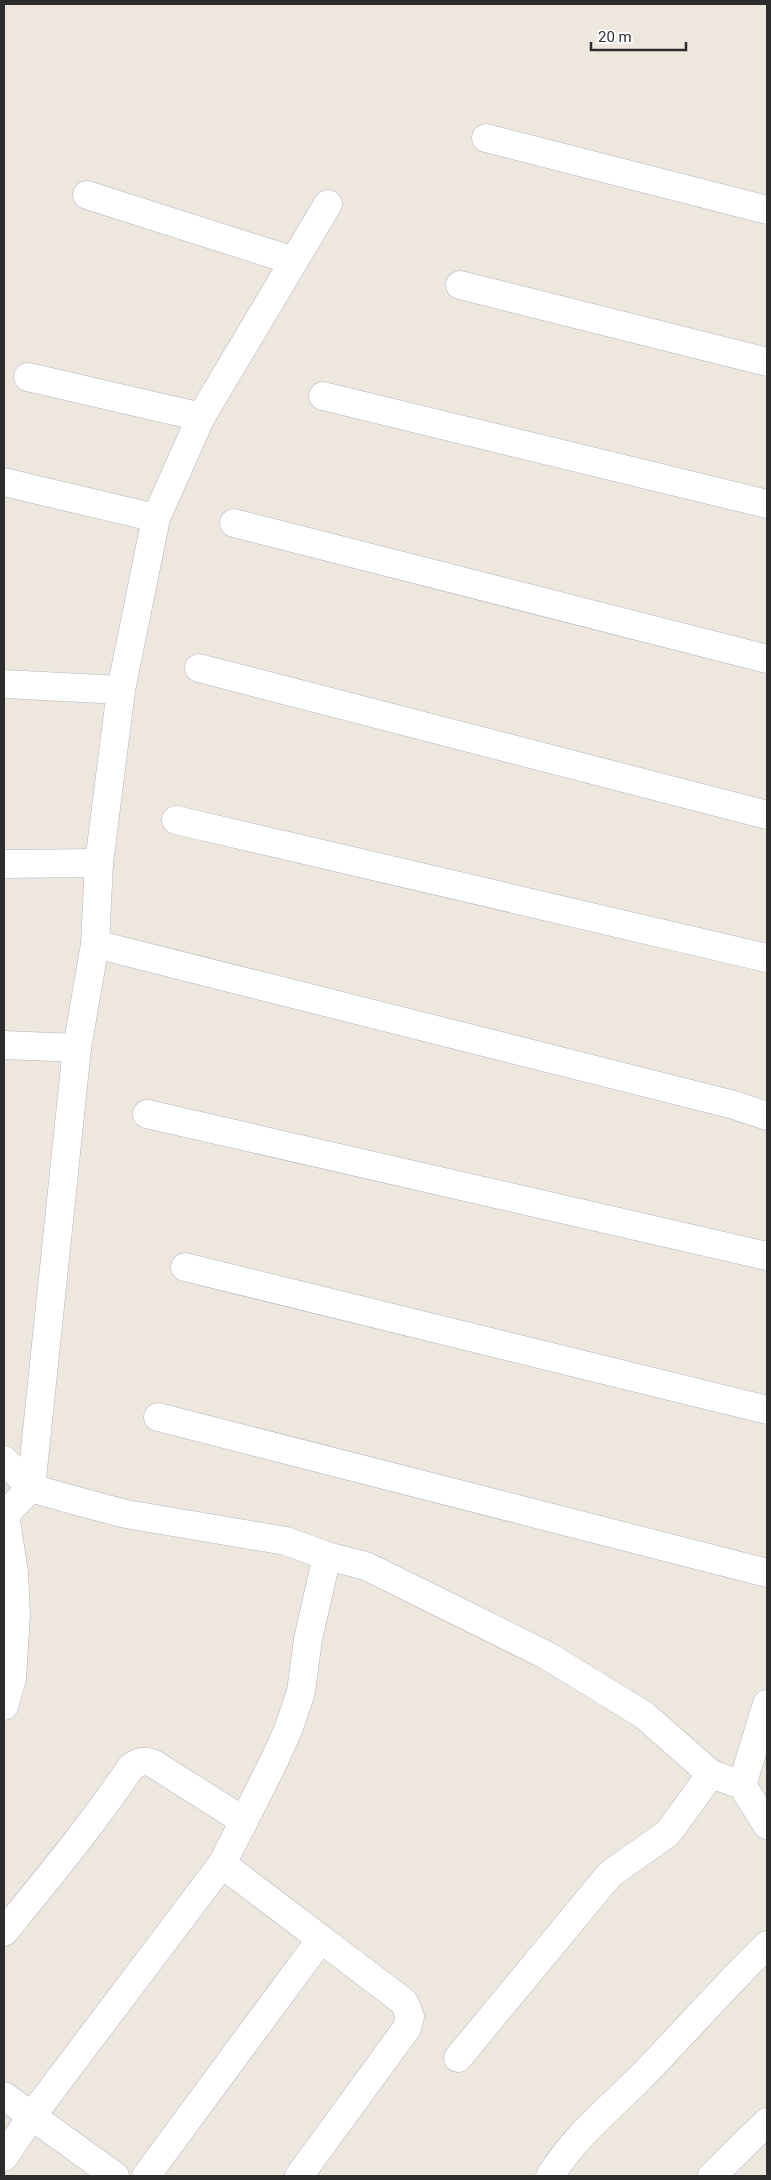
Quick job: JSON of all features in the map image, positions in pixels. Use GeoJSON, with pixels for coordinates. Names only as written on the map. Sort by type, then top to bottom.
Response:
{"type":"FeatureCollection","features":[{"type":"Feature","properties":{"kind":"street"},"geometry":{"type":"LineString","coordinates":[[486,138],[767,210]]}},
{"type":"Feature","properties":{"kind":"street"},"geometry":{"type":"LineString","coordinates":[[87,195],[294,261]]}},
{"type":"Feature","properties":{"kind":"street"},"geometry":{"type":"LineString","coordinates":[[4,1706],[12,1679],[16,1615],[14,1573],[4,1514],[30,1488],[77,1048],[95,944],[99,864],[121,690],[156,518],[201,417],[328,204]]}},
{"type":"Feature","properties":{"kind":"street"},"geometry":{"type":"LineString","coordinates":[[460,285],[767,362]]}},
{"type":"Feature","properties":{"kind":"street"},"geometry":{"type":"LineString","coordinates":[[28,377],[201,417]]}},
{"type":"Feature","properties":{"kind":"street"},"geometry":{"type":"LineString","coordinates":[[323,396],[767,504]]}},
{"type":"Feature","properties":{"kind":"street"},"geometry":{"type":"LineString","coordinates":[[4,482],[156,518]]}},
{"type":"Feature","properties":{"kind":"street"},"geometry":{"type":"LineString","coordinates":[[234,523],[767,659]]}},
{"type":"Feature","properties":{"kind":"street"},"geometry":{"type":"LineString","coordinates":[[199,668],[767,814]]}},
{"type":"Feature","properties":{"kind":"street"},"geometry":{"type":"LineString","coordinates":[[4,684],[121,690]]}},
{"type":"Feature","properties":{"kind":"street"},"geometry":{"type":"LineString","coordinates":[[176,820],[767,958]]}},
{"type":"Feature","properties":{"kind":"street"},"geometry":{"type":"LineString","coordinates":[[4,864],[99,864]]}},
{"type":"Feature","properties":{"kind":"street"},"geometry":{"type":"LineString","coordinates":[[95,944],[734,1105],[767,1116]]}},
{"type":"Feature","properties":{"kind":"street"},"geometry":{"type":"LineString","coordinates":[[4,1045],[77,1048]]}},
{"type":"Feature","properties":{"kind":"street"},"geometry":{"type":"LineString","coordinates":[[147,1114],[767,1256]]}},
{"type":"Feature","properties":{"kind":"street"},"geometry":{"type":"LineString","coordinates":[[185,1267],[767,1410]]}},
{"type":"Feature","properties":{"kind":"street"},"geometry":{"type":"LineString","coordinates":[[158,1418],[767,1572]]}},
{"type":"Feature","properties":{"kind":"street"},"geometry":{"type":"LineString","coordinates":[[4,1460],[30,1488],[126,1514],[286,1541],[327,1556],[366,1566],[546,1655],[644,1714],[711,1774],[742,1785],[767,1825]]}},
{"type":"Feature","properties":{"kind":"street"},"geometry":{"type":"LineString","coordinates":[[4,2157],[31,2116],[222,1864],[274,1761],[300,1692],[308,1639],[327,1556]]}},
{"type":"Feature","properties":{"kind":"street"},"geometry":{"type":"LineString","coordinates":[[742,1785],[767,1704]]}},
{"type":"Feature","properties":{"kind":"street"},"geometry":{"type":"LineString","coordinates":[[4,1932],[65,1858],[110,1799],[131,1766],[136,1763],[148,1761],[154,1764],[244,1821]]}},
{"type":"Feature","properties":{"kind":"street"},"geometry":{"type":"LineString","coordinates":[[742,1785],[767,1761]]}},
{"type":"Feature","properties":{"kind":"street"},"geometry":{"type":"LineString","coordinates":[[458,2058],[610,1874],[668,1833],[711,1774]]}},
{"type":"Feature","properties":{"kind":"street"},"geometry":{"type":"LineString","coordinates":[[222,1864],[404,2002],[410,2016],[407,2028],[299,2176]]}},
{"type":"Feature","properties":{"kind":"street"},"geometry":{"type":"LineString","coordinates":[[146,2176],[321,1939]]}},
{"type":"Feature","properties":{"kind":"street"},"geometry":{"type":"LineString","coordinates":[[550,2176],[583,2131],[640,2078],[767,1945]]}},
{"type":"Feature","properties":{"kind":"street"},"geometry":{"type":"LineString","coordinates":[[4,2096],[115,2176]]}},
{"type":"Feature","properties":{"kind":"street"},"geometry":{"type":"LineString","coordinates":[[712,2176],[767,2122]]}}]}
